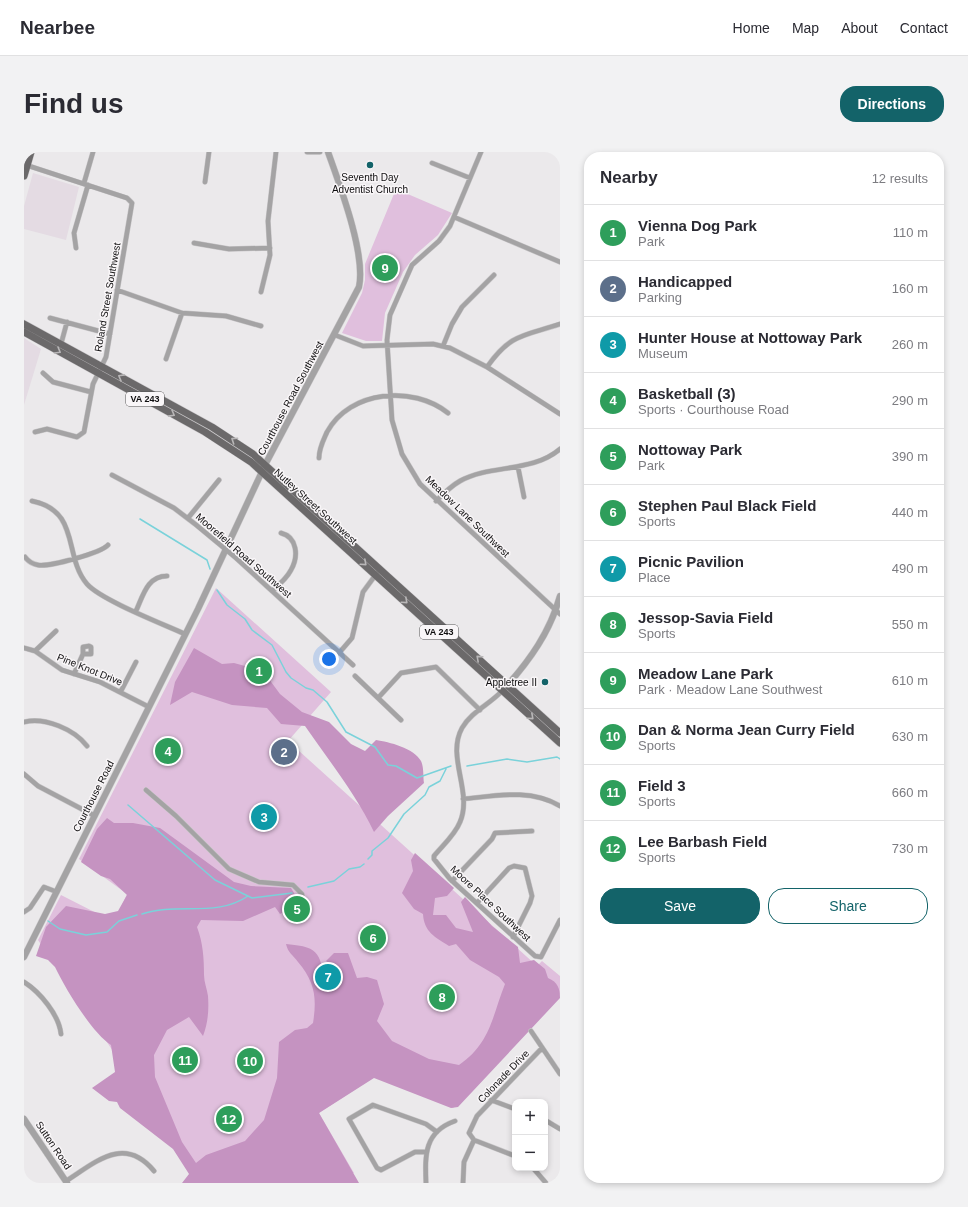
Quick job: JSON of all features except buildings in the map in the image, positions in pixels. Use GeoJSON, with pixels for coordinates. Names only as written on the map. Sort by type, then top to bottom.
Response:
{"type":"FeatureCollection","features":[{"type":"Feature","properties":{"kind":"main road"},"geometry":{"type":"LineString","coordinates":[[24,176],[31,152]]}},
{"type":"Feature","properties":{"kind":"main road","name":"Nutley Street Southwest"},"geometry":{"type":"LineString","coordinates":[[24,324],[230,437],[266,464],[378,572]]}},
{"type":"Feature","properties":{"kind":"main road","name":"Nutley Street Southwest"},"geometry":{"type":"LineString","coordinates":[[24,332],[225,443],[262,471],[378,572],[505,688],[560,743]]}},
{"type":"Feature","properties":{"kind":"main road","name":"Nutley Street Southwest"},"geometry":{"type":"LineString","coordinates":[[505,688],[560,733]]}},
{"type":"Feature","properties":{"kind":"street"},"geometry":{"type":"LineString","coordinates":[[76,248],[74,233],[93,152]]}},
{"type":"Feature","properties":{"kind":"street"},"geometry":{"type":"LineString","coordinates":[[204,182],[209,152]]}},
{"type":"Feature","properties":{"kind":"street"},"geometry":{"type":"LineString","coordinates":[[261,292],[269,263],[270,248],[268,221],[276,152]]}},
{"type":"Feature","properties":{"kind":"street"},"geometry":{"type":"LineString","coordinates":[[307,152],[320,152]]}},
{"type":"Feature","properties":{"kind":"street","name":"Courthouse Road Southwest"},"geometry":{"type":"LineString","coordinates":[[180,644],[226,550],[262,471],[356,295],[361,273],[347,208],[328,152]]}},
{"type":"Feature","properties":{"kind":"street","name":"Meadow Lane Southwest"},"geometry":{"type":"LineString","coordinates":[[481,152],[454,217],[439,241],[416,260],[409,270],[390,315],[388,346],[394,432],[402,454],[416,479],[436,501],[558,612]]}},
{"type":"Feature","properties":{"kind":"street"},"geometry":{"type":"LineString","coordinates":[[432,163],[470,178]]}},
{"type":"Feature","properties":{"kind":"street"},"geometry":{"type":"LineString","coordinates":[[26,165],[86,184]]}},
{"type":"Feature","properties":{"kind":"street","name":"Roland Street Southwest"},"geometry":{"type":"LineString","coordinates":[[35,432],[48,429],[77,437],[84,432],[91,392],[106,357],[130,219],[131,201],[86,184]]}},
{"type":"Feature","properties":{"kind":"street"},"geometry":{"type":"LineString","coordinates":[[454,217],[560,262]]}},
{"type":"Feature","properties":{"kind":"street"},"geometry":{"type":"LineString","coordinates":[[194,243],[229,249],[270,248]]}},
{"type":"Feature","properties":{"kind":"street"},"geometry":{"type":"LineString","coordinates":[[443,346],[452,324],[462,307],[494,275]]}},
{"type":"Feature","properties":{"kind":"street"},"geometry":{"type":"LineString","coordinates":[[118,290],[182,313],[226,316],[261,326]]}},
{"type":"Feature","properties":{"kind":"street"},"geometry":{"type":"LineString","coordinates":[[166,359],[182,313]]}},
{"type":"Feature","properties":{"kind":"street"},"geometry":{"type":"LineString","coordinates":[[50,318],[110,334]]}},
{"type":"Feature","properties":{"kind":"street"},"geometry":{"type":"LineString","coordinates":[[61,344],[67,322]]}},
{"type":"Feature","properties":{"kind":"street"},"geometry":{"type":"LineString","coordinates":[[487,367],[501,348],[515,338],[560,324]]}},
{"type":"Feature","properties":{"kind":"street"},"geometry":{"type":"LineString","coordinates":[[335,335],[363,346],[424,344],[443,346],[458,351],[487,367],[560,414]]}},
{"type":"Feature","properties":{"kind":"street"},"geometry":{"type":"LineString","coordinates":[[43,373],[53,382],[91,392]]}},
{"type":"Feature","properties":{"kind":"street"},"geometry":{"type":"LineString","coordinates":[[319,458],[322,441],[330,426],[342,413],[362,401],[391,396],[412,396],[426,400],[448,413]]}},
{"type":"Feature","properties":{"kind":"street"},"geometry":{"type":"LineString","coordinates":[[436,501],[452,486],[468,477],[518,467],[542,460],[560,449]]}},
{"type":"Feature","properties":{"kind":"street"},"geometry":{"type":"LineString","coordinates":[[518,467],[524,497]]}},
{"type":"Feature","properties":{"kind":"street","name":"Moorefield Road Southwest"},"geometry":{"type":"LineString","coordinates":[[112,475],[174,508],[188,518],[226,550],[353,665]]}},
{"type":"Feature","properties":{"kind":"street"},"geometry":{"type":"LineString","coordinates":[[188,518],[219,480]]}},
{"type":"Feature","properties":{"kind":"street"},"geometry":{"type":"LineString","coordinates":[[32,501],[47,506],[63,520],[69,532],[80,574],[93,590],[185,634]]}},
{"type":"Feature","properties":{"kind":"street"},"geometry":{"type":"LineString","coordinates":[[272,591],[289,573],[295,559],[293,542],[288,536],[281,533]]}},
{"type":"Feature","properties":{"kind":"street"},"geometry":{"type":"LineString","coordinates":[[24,558],[31,563],[40,565],[98,552],[108,545]]}},
{"type":"Feature","properties":{"kind":"street"},"geometry":{"type":"LineString","coordinates":[[339,653],[352,638],[364,592],[378,572]]}},
{"type":"Feature","properties":{"kind":"street"},"geometry":{"type":"LineString","coordinates":[[136,611],[150,582],[158,577],[167,576]]}},
{"type":"Feature","properties":{"kind":"street"},"geometry":{"type":"LineString","coordinates":[[560,596],[558,612],[533,654],[505,688],[464,724],[458,740],[463,799],[524,794],[542,798],[560,806]]}},
{"type":"Feature","properties":{"kind":"street"},"geometry":{"type":"LineString","coordinates":[[35,651],[56,631]]}},
{"type":"Feature","properties":{"kind":"street","name":"Courthouse Road"},"geometry":{"type":"LineString","coordinates":[[24,957],[150,707],[180,644]]}},
{"type":"Feature","properties":{"kind":"street","name":"Pine Knot Drive"},"geometry":{"type":"LineString","coordinates":[[24,648],[35,651],[53,665],[121,691],[150,707]]}},
{"type":"Feature","properties":{"kind":"street"},"geometry":{"type":"LineString","coordinates":[[74,674],[83,654]]}},
{"type":"Feature","properties":{"kind":"street"},"geometry":{"type":"LineString","coordinates":[[121,691],[136,662]]}},
{"type":"Feature","properties":{"kind":"street"},"geometry":{"type":"LineString","coordinates":[[378,698],[401,674],[436,666],[480,710]]}},
{"type":"Feature","properties":{"kind":"street"},"geometry":{"type":"LineString","coordinates":[[355,676],[401,720]]}},
{"type":"Feature","properties":{"kind":"street"},"geometry":{"type":"LineString","coordinates":[[24,722],[34,720],[48,722],[77,735],[87,746]]}},
{"type":"Feature","properties":{"kind":"street"},"geometry":{"type":"LineString","coordinates":[[24,774],[38,786],[94,816]]}},
{"type":"Feature","properties":{"kind":"street"},"geometry":{"type":"LineString","coordinates":[[146,790],[176,816],[229,869],[259,882],[293,885],[302,894],[302,906]]}},
{"type":"Feature","properties":{"kind":"street","name":"Moore Place Southwest"},"geometry":{"type":"LineString","coordinates":[[463,799],[463,812],[460,823],[434,856],[434,859],[452,881],[535,956],[541,957],[560,920]]}},
{"type":"Feature","properties":{"kind":"street"},"geometry":{"type":"LineString","coordinates":[[452,881],[492,839],[495,832],[532,831]]}},
{"type":"Feature","properties":{"kind":"street"},"geometry":{"type":"LineString","coordinates":[[477,903],[509,868],[514,866],[525,868],[532,896],[513,937]]}},
{"type":"Feature","properties":{"kind":"street"},"geometry":{"type":"LineString","coordinates":[[24,912],[30,908],[44,887],[57,892]]}},
{"type":"Feature","properties":{"kind":"street"},"geometry":{"type":"LineString","coordinates":[[24,982],[32,987],[43,1000],[59,1024],[61,1034]]}},
{"type":"Feature","properties":{"kind":"street"},"geometry":{"type":"LineString","coordinates":[[530,1031],[559,1072]]}},
{"type":"Feature","properties":{"kind":"street","name":"Colonade Drive"},"geometry":{"type":"LineString","coordinates":[[474,1140],[469,1133],[477,1116],[542,1048]]}},
{"type":"Feature","properties":{"kind":"street"},"geometry":{"type":"LineString","coordinates":[[491,1100],[512,1108]]}},
{"type":"Feature","properties":{"kind":"street"},"geometry":{"type":"LineString","coordinates":[[426,1152],[416,1152],[381,1170],[377,1168],[349,1119],[373,1105],[426,1124],[437,1132]]}},
{"type":"Feature","properties":{"kind":"street","name":"Sutton Road"},"geometry":{"type":"LineString","coordinates":[[24,1119],[66,1182]]}},
{"type":"Feature","properties":{"kind":"street"},"geometry":{"type":"LineString","coordinates":[[426,1183],[426,1152],[429,1142],[437,1132],[455,1121]]}},
{"type":"Feature","properties":{"kind":"street"},"geometry":{"type":"LineString","coordinates":[[548,1122],[560,1129]]}},
{"type":"Feature","properties":{"kind":"street"},"geometry":{"type":"LineString","coordinates":[[463,1183],[464,1162],[474,1140],[512,1155]]}},
{"type":"Feature","properties":{"kind":"street"},"geometry":{"type":"LineString","coordinates":[[66,1182],[101,1158],[120,1153],[140,1158],[154,1171]]}},
{"type":"Feature","properties":{"kind":"street"},"geometry":{"type":"LineString","coordinates":[[536,1171],[546,1183]]}},
{"type":"Feature","properties":{"kind":"shaded area"},"geometry":{"type":"Polygon","coordinates":[[[33,173],[79,187],[66,240],[24,229],[24,206],[33,173]]]}},
{"type":"Feature","properties":{"kind":"shaded area"},"geometry":{"type":"Polygon","coordinates":[[[396,189],[452,213],[438,235],[415,255],[403,272],[385,313],[382,341],[366,341],[342,333],[362,293],[365,280],[365,264],[396,189]]]}},
{"type":"Feature","properties":{"kind":"shaded area"},"geometry":{"type":"Polygon","coordinates":[[[24,338],[41,349],[24,405],[24,338]]]}},
{"type":"Feature","properties":{"kind":"shaded area"},"geometry":{"type":"Polygon","coordinates":[[[216,588],[331,692],[288,741],[537,966],[542,961],[560,976],[560,994],[453,1108],[374,1077],[319,1113],[354,1173],[198,1177],[38,940],[61,895],[114,922],[127,894],[79,859],[216,588]]]}},
{"type":"Feature","properties":{"kind":"shaded area"},"geometry":{"type":"Polygon","coordinates":[[[194,648],[222,664],[234,663],[263,671],[280,694],[302,712],[329,722],[351,744],[365,751],[376,740],[388,742],[407,749],[418,756],[422,763],[424,783],[388,816],[374,832],[351,791],[305,726],[281,724],[267,708],[232,705],[192,692],[170,705],[175,682],[194,648]]]}},
{"type":"Feature","properties":{"kind":"shaded area"},"geometry":{"type":"Polygon","coordinates":[[[107,818],[114,823],[133,823],[160,828],[234,882],[251,886],[291,888],[297,898],[290,909],[280,914],[275,907],[243,921],[201,920],[197,927],[202,945],[204,978],[208,996],[208,1016],[205,1031],[203,1036],[189,1017],[167,1030],[154,1055],[155,1077],[182,1142],[196,1163],[206,1155],[245,1141],[264,1120],[277,1078],[279,1042],[295,1030],[307,1028],[313,1023],[315,1006],[311,983],[304,969],[289,952],[286,944],[307,947],[313,950],[320,960],[326,987],[337,982],[333,966],[326,961],[334,953],[348,953],[357,978],[367,977],[377,980],[384,1004],[377,1021],[392,1041],[429,1059],[459,1065],[470,1057],[478,1048],[489,1028],[505,984],[499,977],[470,960],[456,944],[449,946],[431,933],[428,930],[423,914],[414,909],[402,893],[413,871],[411,860],[415,853],[454,888],[447,896],[435,898],[433,915],[446,915],[456,928],[473,932],[461,902],[465,897],[492,926],[518,947],[520,963],[534,960],[545,969],[548,978],[558,986],[560,998],[458,1107],[451,1108],[374,1078],[319,1113],[359,1183],[182,1183],[189,1174],[173,1149],[120,1108],[117,1102],[109,1101],[92,1088],[115,1072],[111,1045],[88,1021],[72,998],[55,967],[48,960],[36,956],[46,927],[66,906],[105,914],[118,911],[127,895],[110,879],[101,876],[81,862],[97,829],[107,818]]]}},
{"type":"Feature","properties":{"kind":"waterway"},"geometry":{"type":"LineString","coordinates":[[140,519],[207,560],[210,569]]}},
{"type":"Feature","properties":{"kind":"waterway"},"geometry":{"type":"LineString","coordinates":[[217,590],[227,605],[245,619],[252,630],[272,645],[286,672],[291,678],[306,688],[313,690],[327,702],[346,732],[375,747],[388,765],[396,766],[417,778],[451,766]]}},
{"type":"Feature","properties":{"kind":"waterway"},"geometry":{"type":"LineString","coordinates":[[467,766],[507,759],[527,762],[557,757],[560,759]]}},
{"type":"Feature","properties":{"kind":"waterway"},"geometry":{"type":"LineString","coordinates":[[368,859],[372,855],[372,851],[388,838],[404,814],[425,795],[429,787],[440,781],[446,769]]}},
{"type":"Feature","properties":{"kind":"waterway"},"geometry":{"type":"LineString","coordinates":[[128,805],[215,880],[252,898],[292,893]]}},
{"type":"Feature","properties":{"kind":"waterway"},"geometry":{"type":"LineString","coordinates":[[308,887],[334,881],[349,869],[360,867],[364,864]]}},
{"type":"Feature","properties":{"kind":"waterway"},"geometry":{"type":"LineString","coordinates":[[142,914],[169,909],[210,908],[223,906],[236,903],[248,896]]}},
{"type":"Feature","properties":{"kind":"waterway"},"geometry":{"type":"LineString","coordinates":[[48,921],[60,929],[86,935],[107,932],[119,921],[137,915]]}},
{"type":"Feature","properties":{"kind":"place","name":"Seventh Day Adventist Church"},"geometry":{"type":"Point","coordinates":[370,165]}},
{"type":"Feature","properties":{"kind":"place","name":"Meadow Lane Park"},"geometry":{"type":"Point","coordinates":[385,268]}},
{"type":"Feature","properties":{"kind":"place","name":"Vienna Dog Park"},"geometry":{"type":"Point","coordinates":[259,671]}},
{"type":"Feature","properties":{"kind":"place","name":"Appletree II"},"geometry":{"type":"Point","coordinates":[545,682]}},
{"type":"Feature","properties":{"kind":"place","name":"Basketball (3)"},"geometry":{"type":"Point","coordinates":[168,751]}},
{"type":"Feature","properties":{"kind":"place","name":"Handicapped"},"geometry":{"type":"Point","coordinates":[284,752]}},
{"type":"Feature","properties":{"kind":"place","name":"Hunter House at Nottoway Park"},"geometry":{"type":"Point","coordinates":[264,817]}},
{"type":"Feature","properties":{"kind":"place","name":"Nottoway Park"},"geometry":{"type":"Point","coordinates":[297,909]}},
{"type":"Feature","properties":{"kind":"place","name":"Stephen Paul Black Field"},"geometry":{"type":"Point","coordinates":[373,938]}},
{"type":"Feature","properties":{"kind":"place","name":"Picnic Pavilion"},"geometry":{"type":"Point","coordinates":[328,977]}},
{"type":"Feature","properties":{"kind":"place","name":"Jessop-Savia Field"},"geometry":{"type":"Point","coordinates":[442,997]}},
{"type":"Feature","properties":{"kind":"place","name":"Field 3"},"geometry":{"type":"Point","coordinates":[185,1060]}},
{"type":"Feature","properties":{"kind":"place","name":"Dan & Norma Jean Curry Field"},"geometry":{"type":"Point","coordinates":[250,1061]}},
{"type":"Feature","properties":{"kind":"place","name":"Lee Barbash Field"},"geometry":{"type":"Point","coordinates":[229,1119]}}]}
